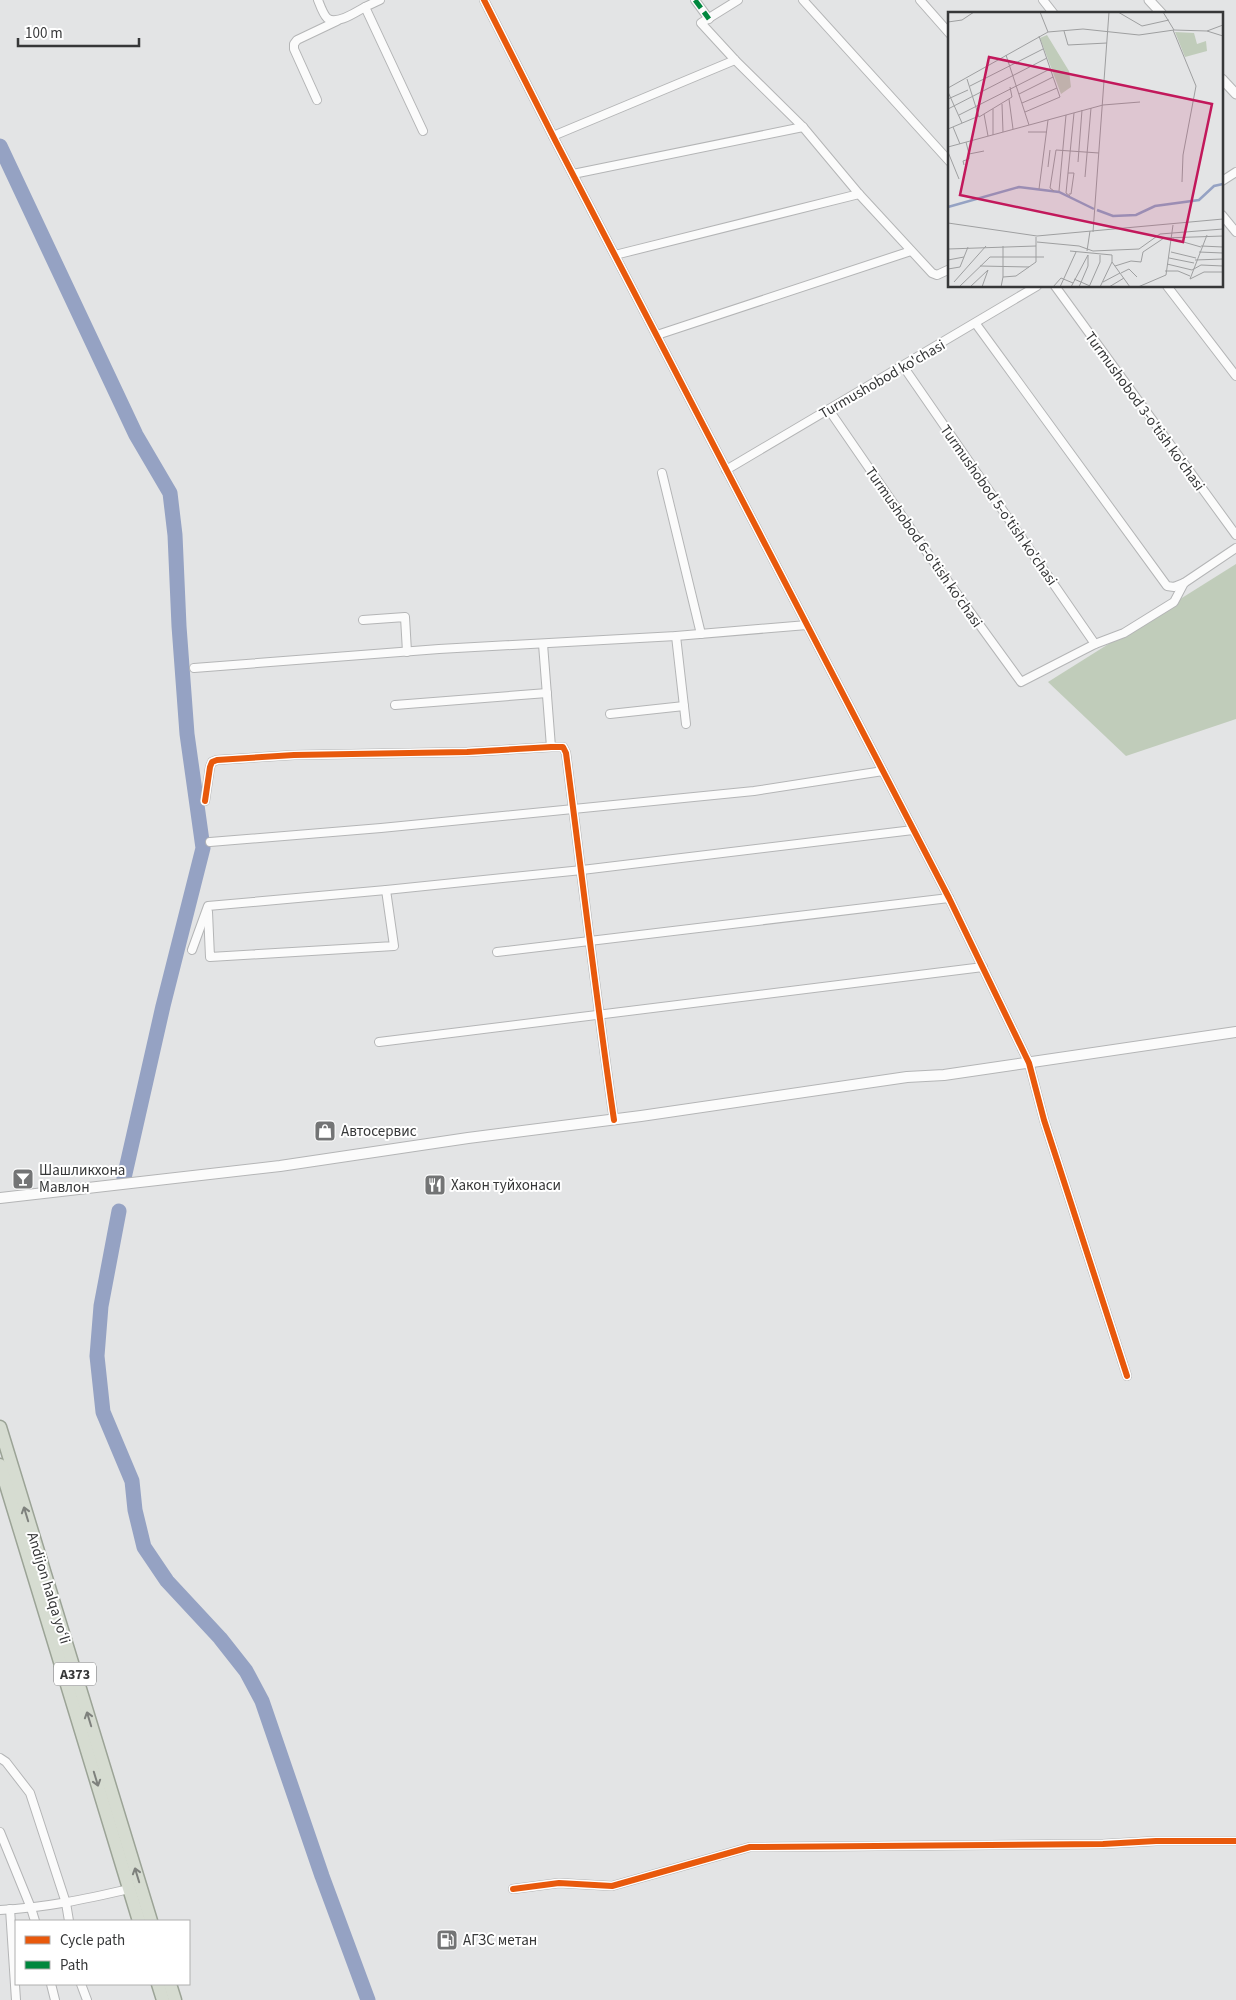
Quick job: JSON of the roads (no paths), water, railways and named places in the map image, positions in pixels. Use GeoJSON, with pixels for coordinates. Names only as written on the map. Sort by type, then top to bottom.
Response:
{"type":"FeatureCollection","features":[{"type":"Feature","properties":{"kind":"highway","name":"Andijon halqa yo‘li"},"geometry":{"type":"LineString","coordinates":[[0,1427],[151,1920]]}},
{"type":"Feature","properties":{"kind":"highway","name":"Andijon halqa yo‘li"},"geometry":{"type":"LineString","coordinates":[[0,1464],[139,1920]]}},
{"type":"Feature","properties":{"kind":"highway"},"geometry":{"type":"LineString","coordinates":[[158,1985],[163,2000]]}},
{"type":"Feature","properties":{"kind":"highway"},"geometry":{"type":"LineString","coordinates":[[170,1985],[175,2000]]}},
{"type":"Feature","properties":{"kind":"main road"},"geometry":{"type":"LineString","coordinates":[[0,1198],[280,1166],[907,1077],[1029,1063],[1236,1032]]}},
{"type":"Feature","properties":{"kind":"street"},"geometry":{"type":"LineString","coordinates":[[318,0],[326,17],[337,20]]}},
{"type":"Feature","properties":{"kind":"street"},"geometry":{"type":"LineString","coordinates":[[317,100],[294,49],[294,44],[297,40],[380,0]]}},
{"type":"Feature","properties":{"kind":"street"},"geometry":{"type":"LineString","coordinates":[[484,0],[949,898],[1029,1063],[1044,1120],[1127,1376]]}},
{"type":"Feature","properties":{"kind":"street"},"geometry":{"type":"LineString","coordinates":[[695,0],[709,19]]}},
{"type":"Feature","properties":{"kind":"street"},"geometry":{"type":"LineString","coordinates":[[738,0],[701,23],[735,60],[803,127],[859,194],[934,275],[948,270]]}},
{"type":"Feature","properties":{"kind":"street"},"geometry":{"type":"LineString","coordinates":[[803,0],[948,160]]}},
{"type":"Feature","properties":{"kind":"street"},"geometry":{"type":"LineString","coordinates":[[920,0],[948,32]]}},
{"type":"Feature","properties":{"kind":"street"},"geometry":{"type":"LineString","coordinates":[[1043,0],[1052,12]]}},
{"type":"Feature","properties":{"kind":"street"},"geometry":{"type":"LineString","coordinates":[[1149,0],[1160,12]]}},
{"type":"Feature","properties":{"kind":"street"},"geometry":{"type":"LineString","coordinates":[[365,7],[423,131]]}},
{"type":"Feature","properties":{"kind":"street"},"geometry":{"type":"LineString","coordinates":[[553,136],[735,60]]}},
{"type":"Feature","properties":{"kind":"street"},"geometry":{"type":"LineString","coordinates":[[1224,81],[1236,94]]}},
{"type":"Feature","properties":{"kind":"street"},"geometry":{"type":"LineString","coordinates":[[573,174],[803,127]]}},
{"type":"Feature","properties":{"kind":"street"},"geometry":{"type":"LineString","coordinates":[[1224,180],[1236,172]]}},
{"type":"Feature","properties":{"kind":"street"},"geometry":{"type":"LineString","coordinates":[[615,255],[859,194]]}},
{"type":"Feature","properties":{"kind":"street"},"geometry":{"type":"LineString","coordinates":[[1224,217],[1236,232]]}},
{"type":"Feature","properties":{"kind":"street"},"geometry":{"type":"LineString","coordinates":[[657,335],[911,251]]}},
{"type":"Feature","properties":{"kind":"street","name":"Turmushobod ko'chasi"},"geometry":{"type":"LineString","coordinates":[[726,470],[976,324],[1034,288]]}},
{"type":"Feature","properties":{"kind":"street","name":"Turmushobod 3-o'tish ko'chasi"},"geometry":{"type":"LineString","coordinates":[[1056,288],[1236,535]]}},
{"type":"Feature","properties":{"kind":"street"},"geometry":{"type":"LineString","coordinates":[[1169,288],[1236,376]]}},
{"type":"Feature","properties":{"kind":"street"},"geometry":{"type":"LineString","coordinates":[[976,324],[1167,586],[1174,588],[1184,583],[1236,548]]}},
{"type":"Feature","properties":{"kind":"street","name":"Turmushobod 5-o'tish ko'chasi"},"geometry":{"type":"LineString","coordinates":[[903,366],[1095,644]]}},
{"type":"Feature","properties":{"kind":"street","name":"Turmushobod 6-o'tish ko'chasi"},"geometry":{"type":"LineString","coordinates":[[829,410],[930,558],[1020,682],[1095,644]]}},
{"type":"Feature","properties":{"kind":"street"},"geometry":{"type":"LineString","coordinates":[[662,473],[701,634]]}},
{"type":"Feature","properties":{"kind":"street"},"geometry":{"type":"LineString","coordinates":[[1095,644],[1124,633],[1174,602],[1184,583]]}},
{"type":"Feature","properties":{"kind":"street"},"geometry":{"type":"LineString","coordinates":[[363,620],[405,617],[407,652]]}},
{"type":"Feature","properties":{"kind":"street"},"geometry":{"type":"LineString","coordinates":[[194,668],[407,652],[676,636],[808,625]]}},
{"type":"Feature","properties":{"kind":"street"},"geometry":{"type":"LineString","coordinates":[[676,636],[686,724]]}},
{"type":"Feature","properties":{"kind":"street"},"geometry":{"type":"LineString","coordinates":[[544,644],[551,746]]}},
{"type":"Feature","properties":{"kind":"street"},"geometry":{"type":"LineString","coordinates":[[395,705],[547,694]]}},
{"type":"Feature","properties":{"kind":"street"},"geometry":{"type":"LineString","coordinates":[[610,714],[684,706]]}},
{"type":"Feature","properties":{"kind":"street"},"geometry":{"type":"LineString","coordinates":[[205,801],[210,767],[212,762],[217,760],[294,755],[467,752],[551,746],[563,747],[566,753],[574,808],[591,940],[598,1014],[614,1120]]}},
{"type":"Feature","properties":{"kind":"street"},"geometry":{"type":"LineString","coordinates":[[210,842],[390,827],[754,791],[882,771]]}},
{"type":"Feature","properties":{"kind":"street"},"geometry":{"type":"LineString","coordinates":[[208,907],[582,870],[913,830]]}},
{"type":"Feature","properties":{"kind":"street"},"geometry":{"type":"LineString","coordinates":[[208,907],[210,958],[394,946],[386,890]]}},
{"type":"Feature","properties":{"kind":"street"},"geometry":{"type":"LineString","coordinates":[[497,952],[949,898]]}},
{"type":"Feature","properties":{"kind":"street"},"geometry":{"type":"LineString","coordinates":[[192,950],[208,907]]}},
{"type":"Feature","properties":{"kind":"street"},"geometry":{"type":"LineString","coordinates":[[379,1042],[984,968]]}},
{"type":"Feature","properties":{"kind":"street"},"geometry":{"type":"LineString","coordinates":[[0,1758],[6,1762],[30,1793],[66,1903],[69,1920]]}},
{"type":"Feature","properties":{"kind":"street"},"geometry":{"type":"LineString","coordinates":[[0,1832],[35,1920]]}},
{"type":"Feature","properties":{"kind":"street"},"geometry":{"type":"LineString","coordinates":[[513,1888],[559,1883],[612,1886],[750,1848],[1236,1841]]}},
{"type":"Feature","properties":{"kind":"street"},"geometry":{"type":"LineString","coordinates":[[0,1910],[66,1903],[129,1889]]}},
{"type":"Feature","properties":{"kind":"street"},"geometry":{"type":"LineString","coordinates":[[10,1909],[15,1985]]}},
{"type":"Feature","properties":{"kind":"street"},"geometry":{"type":"LineString","coordinates":[[15,1985],[16,2000]]}},
{"type":"Feature","properties":{"kind":"street"},"geometry":{"type":"LineString","coordinates":[[51,1985],[55,2000]]}},
{"type":"Feature","properties":{"kind":"street"},"geometry":{"type":"LineString","coordinates":[[81,1985],[87,2000]]}},
{"type":"Feature","properties":{"kind":"waterway"},"geometry":{"type":"LineString","coordinates":[[0,146],[136,435],[170,493],[175,535],[187,734],[203,848],[163,1006],[124,1178]]}},
{"type":"Feature","properties":{"kind":"waterway"},"geometry":{"type":"LineString","coordinates":[[119,1211],[101,1306],[97,1356],[103,1412],[132,1481],[135,1510],[144,1547],[167,1581],[220,1638],[246,1671],[262,1701],[322,1876],[368,2000]]}},
{"type":"Feature","properties":{"kind":"place","name":"Автосервис"},"geometry":{"type":"Point","coordinates":[325,1131]}},
{"type":"Feature","properties":{"kind":"place","name":"Шашликхона Мавлон"},"geometry":{"type":"Point","coordinates":[23,1179]}},
{"type":"Feature","properties":{"kind":"place","name":"Хакон туйхонаси"},"geometry":{"type":"Point","coordinates":[435,1185]}},
{"type":"Feature","properties":{"kind":"place","name":"АГЗС метан"},"geometry":{"type":"Point","coordinates":[447,1940]}}]}
